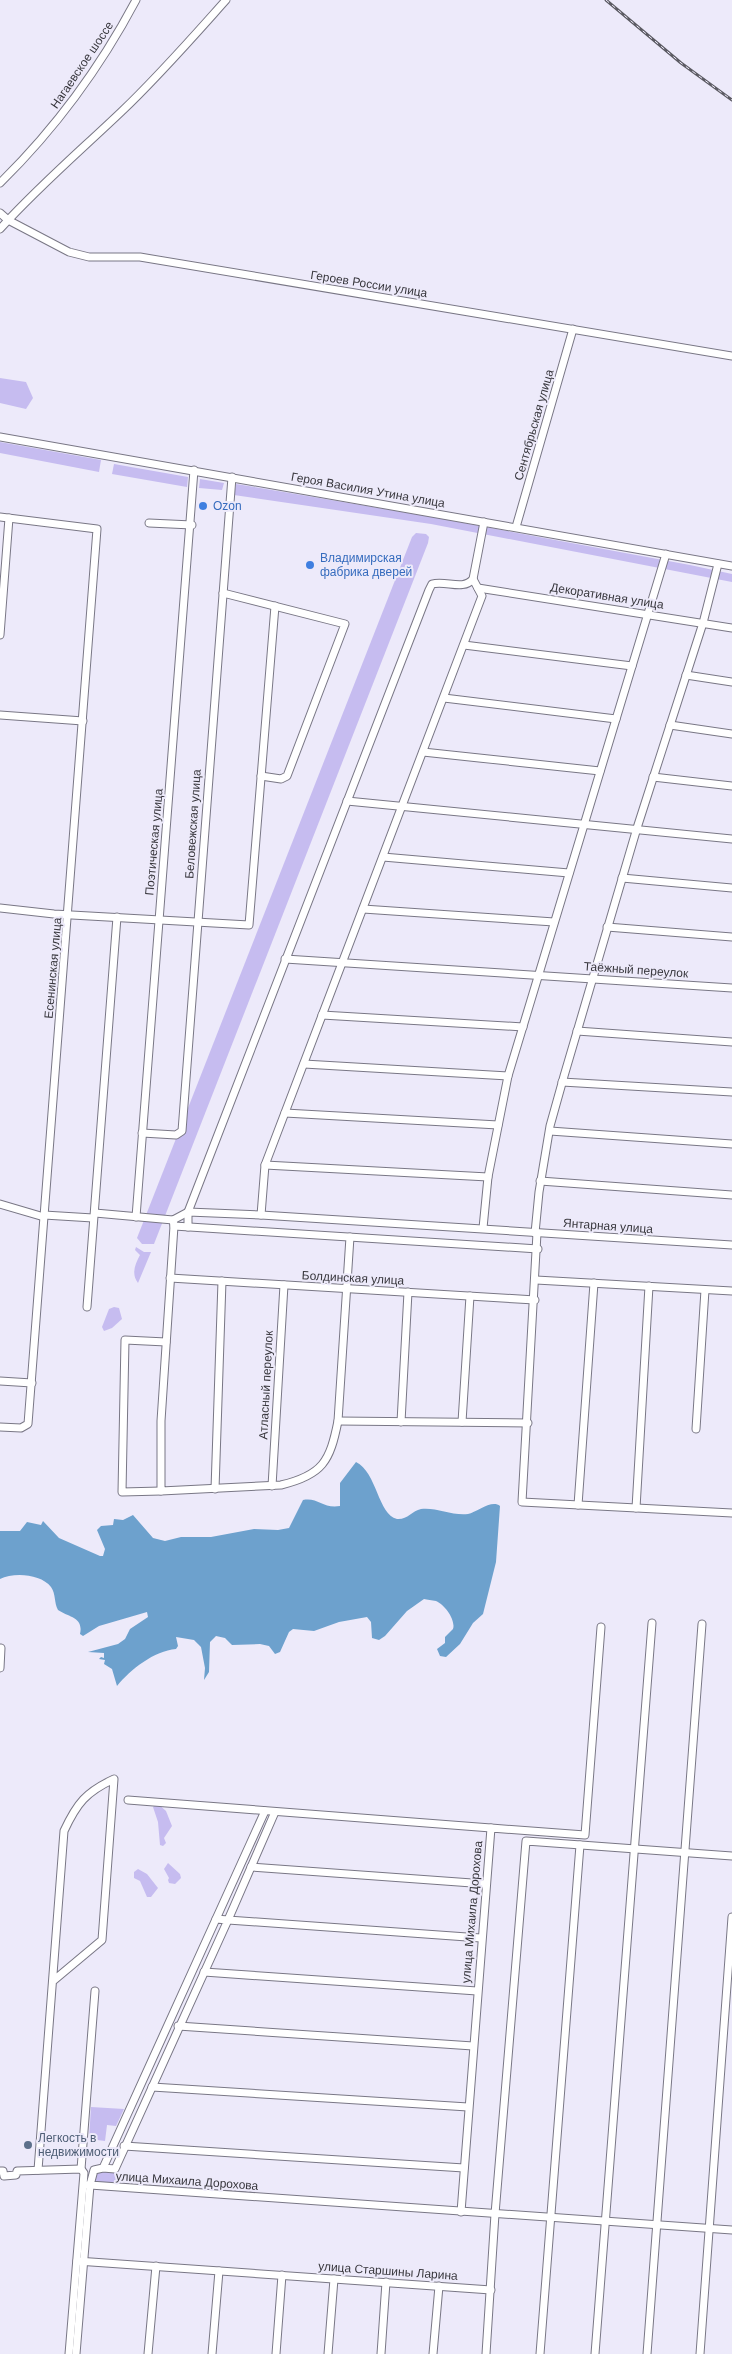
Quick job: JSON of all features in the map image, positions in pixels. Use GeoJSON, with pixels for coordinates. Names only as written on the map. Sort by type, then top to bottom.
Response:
{"type":"FeatureCollection","features":[{"type":"Feature","properties":{"kind":"street","name":"Нагаевское шоссе"},"geometry":{"type":"LineString","coordinates":[[0,183],[22,161],[74,100],[118,34],[136,0]]}},
{"type":"Feature","properties":{"kind":"street"},"geometry":{"type":"LineString","coordinates":[[0,229],[27,199],[122,111],[182,50],[226,0]]}},
{"type":"Feature","properties":{"kind":"street","name":"Героев России улица"},"geometry":{"type":"LineString","coordinates":[[0,213],[8,220],[69,252],[89,257],[140,257],[732,356]]}},
{"type":"Feature","properties":{"kind":"street","name":"Сентябрьская улица"},"geometry":{"type":"LineString","coordinates":[[516,527],[573,329]]}},
{"type":"Feature","properties":{"kind":"street","name":"Героя Василия Утина улица"},"geometry":{"type":"LineString","coordinates":[[0,437],[732,566]]}},
{"type":"Feature","properties":{"kind":"street","name":"Поэтическая улица"},"geometry":{"type":"LineString","coordinates":[[136,1217],[192,525],[194,470]]}},
{"type":"Feature","properties":{"kind":"street","name":"Беловежская улица"},"geometry":{"type":"LineString","coordinates":[[142,1133],[176,1135],[182,1131],[232,477]]}},
{"type":"Feature","properties":{"kind":"street"},"geometry":{"type":"LineString","coordinates":[[0,517],[9,518],[0,635]]}},
{"type":"Feature","properties":{"kind":"street","name":"Есенинская улица"},"geometry":{"type":"LineString","coordinates":[[0,1427],[26,1427],[28,1424],[69,915],[97,529],[9,518]]}},
{"type":"Feature","properties":{"kind":"street"},"geometry":{"type":"LineString","coordinates":[[188,1227],[188,1212],[429,590],[432,584],[438,582],[463,586],[469,584],[473,579],[484,522]]}},
{"type":"Feature","properties":{"kind":"street"},"geometry":{"type":"LineString","coordinates":[[149,523],[192,525]]}},
{"type":"Feature","properties":{"kind":"street"},"geometry":{"type":"LineString","coordinates":[[483,1228],[488,1177],[508,1076],[666,554]]}},
{"type":"Feature","properties":{"kind":"street"},"geometry":{"type":"LineString","coordinates":[[718,564],[703,623],[607,927],[562,1082],[550,1131],[540,1181],[536,1233],[538,1249],[522,1502],[732,1514]]}},
{"type":"Feature","properties":{"kind":"street"},"geometry":{"type":"LineString","coordinates":[[261,1215],[265,1164],[482,596],[473,579]]}},
{"type":"Feature","properties":{"kind":"street","name":"Декоративная улица"},"geometry":{"type":"LineString","coordinates":[[478,588],[732,628]]}},
{"type":"Feature","properties":{"kind":"street"},"geometry":{"type":"LineString","coordinates":[[223,593],[343,622],[346,626],[287,776],[281,778],[261,776]]}},
{"type":"Feature","properties":{"kind":"street"},"geometry":{"type":"LineString","coordinates":[[0,908],[69,915],[246,926],[250,923],[274,606]]}},
{"type":"Feature","properties":{"kind":"street"},"geometry":{"type":"LineString","coordinates":[[464,645],[632,666]]}},
{"type":"Feature","properties":{"kind":"street"},"geometry":{"type":"LineString","coordinates":[[686,675],[732,682]]}},
{"type":"Feature","properties":{"kind":"street"},"geometry":{"type":"LineString","coordinates":[[444,698],[616,719]]}},
{"type":"Feature","properties":{"kind":"street"},"geometry":{"type":"LineString","coordinates":[[0,715],[82,721]]}},
{"type":"Feature","properties":{"kind":"street"},"geometry":{"type":"LineString","coordinates":[[670,725],[732,734]]}},
{"type":"Feature","properties":{"kind":"street"},"geometry":{"type":"LineString","coordinates":[[423,752],[600,771]]}},
{"type":"Feature","properties":{"kind":"street"},"geometry":{"type":"LineString","coordinates":[[653,777],[732,786]]}},
{"type":"Feature","properties":{"kind":"street"},"geometry":{"type":"LineString","coordinates":[[347,801],[637,828],[732,839]]}},
{"type":"Feature","properties":{"kind":"street"},"geometry":{"type":"LineString","coordinates":[[383,857],[569,873]]}},
{"type":"Feature","properties":{"kind":"street"},"geometry":{"type":"LineString","coordinates":[[622,878],[732,888]]}},
{"type":"Feature","properties":{"kind":"street"},"geometry":{"type":"LineString","coordinates":[[363,909],[554,922]]}},
{"type":"Feature","properties":{"kind":"street"},"geometry":{"type":"LineString","coordinates":[[87,1307],[118,918]]}},
{"type":"Feature","properties":{"kind":"street"},"geometry":{"type":"LineString","coordinates":[[607,927],[732,937]]}},
{"type":"Feature","properties":{"kind":"street","name":"Таёжный переулок"},"geometry":{"type":"LineString","coordinates":[[285,959],[732,988]]}},
{"type":"Feature","properties":{"kind":"street"},"geometry":{"type":"LineString","coordinates":[[322,1015],[523,1027]]}},
{"type":"Feature","properties":{"kind":"street"},"geometry":{"type":"LineString","coordinates":[[577,1031],[732,1042]]}},
{"type":"Feature","properties":{"kind":"street"},"geometry":{"type":"LineString","coordinates":[[304,1064],[508,1076]]}},
{"type":"Feature","properties":{"kind":"street"},"geometry":{"type":"LineString","coordinates":[[562,1082],[732,1092]]}},
{"type":"Feature","properties":{"kind":"street"},"geometry":{"type":"LineString","coordinates":[[285,1113],[498,1125]]}},
{"type":"Feature","properties":{"kind":"street"},"geometry":{"type":"LineString","coordinates":[[550,1131],[732,1144]]}},
{"type":"Feature","properties":{"kind":"street"},"geometry":{"type":"LineString","coordinates":[[265,1164],[488,1177]]}},
{"type":"Feature","properties":{"kind":"street"},"geometry":{"type":"LineString","coordinates":[[540,1181],[732,1195]]}},
{"type":"Feature","properties":{"kind":"street"},"geometry":{"type":"LineString","coordinates":[[0,1204],[44,1216],[136,1217],[188,1227],[538,1249]]}},
{"type":"Feature","properties":{"kind":"street"},"geometry":{"type":"LineString","coordinates":[[173,1223],[188,1212]]}},
{"type":"Feature","properties":{"kind":"street","name":"Янтарная улица"},"geometry":{"type":"LineString","coordinates":[[188,1212],[483,1228],[732,1245]]}},
{"type":"Feature","properties":{"kind":"street"},"geometry":{"type":"LineString","coordinates":[[161,1491],[161,1420],[173,1223]]}},
{"type":"Feature","properties":{"kind":"street"},"geometry":{"type":"LineString","coordinates":[[166,1342],[126,1340],[122,1492],[272,1486],[298,1481],[319,1470],[333,1448],[338,1421],[350,1237]]}},
{"type":"Feature","properties":{"kind":"street","name":"Болдинская улица"},"geometry":{"type":"LineString","coordinates":[[170,1278],[535,1300]]}},
{"type":"Feature","properties":{"kind":"street"},"geometry":{"type":"LineString","coordinates":[[536,1280],[732,1291]]}},
{"type":"Feature","properties":{"kind":"street"},"geometry":{"type":"LineString","coordinates":[[215,1489],[222,1281]]}},
{"type":"Feature","properties":{"kind":"street"},"geometry":{"type":"LineString","coordinates":[[578,1505],[594,1283]]}},
{"type":"Feature","properties":{"kind":"street","name":"Атласный переулок"},"geometry":{"type":"LineString","coordinates":[[272,1486],[284,1285]]}},
{"type":"Feature","properties":{"kind":"street"},"geometry":{"type":"LineString","coordinates":[[636,1508],[649,1286]]}},
{"type":"Feature","properties":{"kind":"street"},"geometry":{"type":"LineString","coordinates":[[696,1429],[705,1290]]}},
{"type":"Feature","properties":{"kind":"street"},"geometry":{"type":"LineString","coordinates":[[401,1422],[408,1292]]}},
{"type":"Feature","properties":{"kind":"street"},"geometry":{"type":"LineString","coordinates":[[462,1422],[470,1296]]}},
{"type":"Feature","properties":{"kind":"street"},"geometry":{"type":"LineString","coordinates":[[0,1380],[32,1383]]}},
{"type":"Feature","properties":{"kind":"street"},"geometry":{"type":"LineString","coordinates":[[338,1421],[528,1423]]}},
{"type":"Feature","properties":{"kind":"street"},"geometry":{"type":"LineString","coordinates":[[595,2354],[652,1622]]}},
{"type":"Feature","properties":{"kind":"street"},"geometry":{"type":"LineString","coordinates":[[647,2354],[702,1624]]}},
{"type":"Feature","properties":{"kind":"street","name":"улица Михаила Дорохова"},"geometry":{"type":"LineString","coordinates":[[461,2212],[491,1828],[586,1835],[601,1626]]}},
{"type":"Feature","properties":{"kind":"street"},"geometry":{"type":"LineString","coordinates":[[0,1668],[1,1648]]}},
{"type":"Feature","properties":{"kind":"street"},"geometry":{"type":"LineString","coordinates":[[38,2170],[64,1831],[76,1806],[94,1788],[114,1779],[102,1940],[53,1981]]}},
{"type":"Feature","properties":{"kind":"street"},"geometry":{"type":"LineString","coordinates":[[128,1800],[491,1828]]}},
{"type":"Feature","properties":{"kind":"street"},"geometry":{"type":"LineString","coordinates":[[103,2168],[265,1811]]}},
{"type":"Feature","properties":{"kind":"street"},"geometry":{"type":"LineString","coordinates":[[69,2354],[87,2185],[94,2170],[103,2168],[115,2169],[275,1812]]}},
{"type":"Feature","properties":{"kind":"street"},"geometry":{"type":"LineString","coordinates":[[486,2354],[495,2214],[526,1841],[732,1856]]}},
{"type":"Feature","properties":{"kind":"street"},"geometry":{"type":"LineString","coordinates":[[540,2354],[580,1845]]}},
{"type":"Feature","properties":{"kind":"street"},"geometry":{"type":"LineString","coordinates":[[251,1866],[486,1884]]}},
{"type":"Feature","properties":{"kind":"street"},"geometry":{"type":"LineString","coordinates":[[700,2354],[732,1917]]}},
{"type":"Feature","properties":{"kind":"street"},"geometry":{"type":"LineString","coordinates":[[216,1919],[481,1938]]}},
{"type":"Feature","properties":{"kind":"street"},"geometry":{"type":"LineString","coordinates":[[204,1972],[477,1991]]}},
{"type":"Feature","properties":{"kind":"street"},"geometry":{"type":"LineString","coordinates":[[87,2185],[81,2169],[96,1991]]}},
{"type":"Feature","properties":{"kind":"street"},"geometry":{"type":"LineString","coordinates":[[168,2025],[473,2046]]}},
{"type":"Feature","properties":{"kind":"street"},"geometry":{"type":"LineString","coordinates":[[152,2087],[468,2107]]}},
{"type":"Feature","properties":{"kind":"street"},"geometry":{"type":"LineString","coordinates":[[113,2146],[464,2168]]}},
{"type":"Feature","properties":{"kind":"street"},"geometry":{"type":"LineString","coordinates":[[1,2171],[4,2176],[12,2176],[16,2175],[17,2171],[81,2169]]}},
{"type":"Feature","properties":{"kind":"street","name":"улица Михаила Дорохова"},"geometry":{"type":"LineString","coordinates":[[87,2185],[732,2230]]}},
{"type":"Feature","properties":{"kind":"street"},"geometry":{"type":"LineString","coordinates":[[76,2354],[80,2261]]}},
{"type":"Feature","properties":{"kind":"street","name":"улица Старшины Ларина"},"geometry":{"type":"LineString","coordinates":[[80,2261],[491,2290]]}},
{"type":"Feature","properties":{"kind":"street"},"geometry":{"type":"LineString","coordinates":[[148,2354],[156,2266]]}},
{"type":"Feature","properties":{"kind":"street"},"geometry":{"type":"LineString","coordinates":[[212,2354],[219,2271]]}},
{"type":"Feature","properties":{"kind":"street"},"geometry":{"type":"LineString","coordinates":[[276,2354],[282,2275]]}},
{"type":"Feature","properties":{"kind":"street"},"geometry":{"type":"LineString","coordinates":[[328,2354],[334,2279]]}},
{"type":"Feature","properties":{"kind":"street"},"geometry":{"type":"LineString","coordinates":[[381,2354],[386,2282]]}},
{"type":"Feature","properties":{"kind":"street"},"geometry":{"type":"LineString","coordinates":[[433,2354],[439,2286]]}},
{"type":"Feature","properties":{"kind":"shaded area"},"geometry":{"type":"Polygon","coordinates":[[[0,378],[26,382],[33,398],[26,409],[0,403],[0,378]]]}},
{"type":"Feature","properties":{"kind":"shaded area"},"geometry":{"type":"Polygon","coordinates":[[[0,442],[101,460],[99,472],[0,453],[0,442]]]}},
{"type":"Feature","properties":{"kind":"shaded area"},"geometry":{"type":"Polygon","coordinates":[[[114,464],[188,477],[187,487],[112,474],[114,464]]]}},
{"type":"Feature","properties":{"kind":"shaded area"},"geometry":{"type":"Polygon","coordinates":[[[200,479],[224,483],[222,490],[199,488],[200,479]]]}},
{"type":"Feature","properties":{"kind":"shaded area"},"geometry":{"type":"Polygon","coordinates":[[[236,484],[432,517],[690,565],[732,574],[732,582],[431,524],[234,495],[236,484]]]}},
{"type":"Feature","properties":{"kind":"shaded area"},"geometry":{"type":"Polygon","coordinates":[[[416,533],[426,534],[429,537],[428,543],[154,1244],[142,1244],[137,1238],[412,537],[416,533]]]}},
{"type":"Feature","properties":{"kind":"shaded area"},"geometry":{"type":"Polygon","coordinates":[[[136,1247],[144,1252],[151,1252],[138,1283],[134,1273],[135,1265],[140,1255],[135,1250],[136,1247]]]}},
{"type":"Feature","properties":{"kind":"shaded area"},"geometry":{"type":"Polygon","coordinates":[[[119,1308],[122,1319],[112,1328],[104,1331],[102,1327],[109,1309],[119,1308]]]}},
{"type":"Feature","properties":{"kind":"shaded area"},"geometry":{"type":"Polygon","coordinates":[[[157,1803],[166,1811],[172,1826],[164,1838],[166,1843],[163,1846],[160,1845],[158,1822],[153,1807],[157,1803]]]}},
{"type":"Feature","properties":{"kind":"shaded area"},"geometry":{"type":"Polygon","coordinates":[[[168,1863],[180,1874],[181,1878],[175,1884],[169,1883],[169,1878],[164,1869],[168,1863]]]}},
{"type":"Feature","properties":{"kind":"shaded area"},"geometry":{"type":"Polygon","coordinates":[[[138,1869],[147,1874],[158,1888],[151,1897],[147,1897],[140,1881],[134,1878],[134,1872],[138,1869]]]}},
{"type":"Feature","properties":{"kind":"shaded area"},"geometry":{"type":"Polygon","coordinates":[[[91,2107],[124,2109],[116,2126],[107,2125],[105,2141],[89,2139],[91,2107]]]}},
{"type":"Feature","properties":{"kind":"shaded area"},"geometry":{"type":"Polygon","coordinates":[[[98,2171],[119,2173],[118,2184],[93,2182],[94,2173],[98,2171]]]}},
{"type":"Feature","properties":{"kind":"water"},"geometry":{"type":"Polygon","coordinates":[[[356,1462],[369,1475],[386,1510],[397,1519],[404,1518],[421,1509],[468,1514],[493,1504],[500,1506],[496,1562],[483,1614],[473,1623],[460,1644],[446,1657],[440,1656],[437,1649],[445,1643],[445,1637],[453,1629],[453,1621],[446,1609],[439,1603],[424,1599],[407,1611],[385,1636],[379,1640],[372,1638],[371,1622],[367,1617],[339,1622],[314,1631],[293,1629],[289,1632],[280,1652],[275,1654],[269,1646],[260,1644],[232,1645],[225,1638],[216,1636],[210,1642],[209,1672],[204,1680],[205,1668],[201,1647],[194,1640],[176,1637],[178,1646],[176,1649],[151,1657],[129,1673],[117,1686],[112,1669],[104,1664],[105,1660],[99,1659],[101,1657],[104,1658],[104,1653],[88,1652],[118,1644],[125,1639],[130,1629],[148,1617],[147,1612],[99,1626],[83,1636],[80,1634],[80,1624],[74,1618],[58,1610],[53,1590],[47,1583],[41,1579],[20,1575],[12,1575],[0,1579],[0,1531],[20,1531],[27,1522],[41,1525],[43,1521],[59,1538],[100,1556],[103,1556],[105,1549],[97,1530],[101,1526],[113,1525],[114,1519],[123,1520],[133,1515],[153,1538],[165,1541],[181,1537],[211,1537],[254,1529],[278,1530],[289,1528],[303,1500],[313,1500],[329,1506],[340,1506],[340,1483],[356,1462]]]}},
{"type":"Feature","properties":{"kind":"railway"},"geometry":{"type":"LineString","coordinates":[[606,0],[681,63],[732,100]]}},
{"type":"Feature","properties":{"kind":"place","name":"Ozon"},"geometry":{"type":"Point","coordinates":[203,506]}},
{"type":"Feature","properties":{"kind":"place","name":"Владимирская фабрика дверей"},"geometry":{"type":"Point","coordinates":[310,565]}},
{"type":"Feature","properties":{"kind":"place","name":"Легкость в недвижимости"},"geometry":{"type":"Point","coordinates":[28,2145]}}]}
